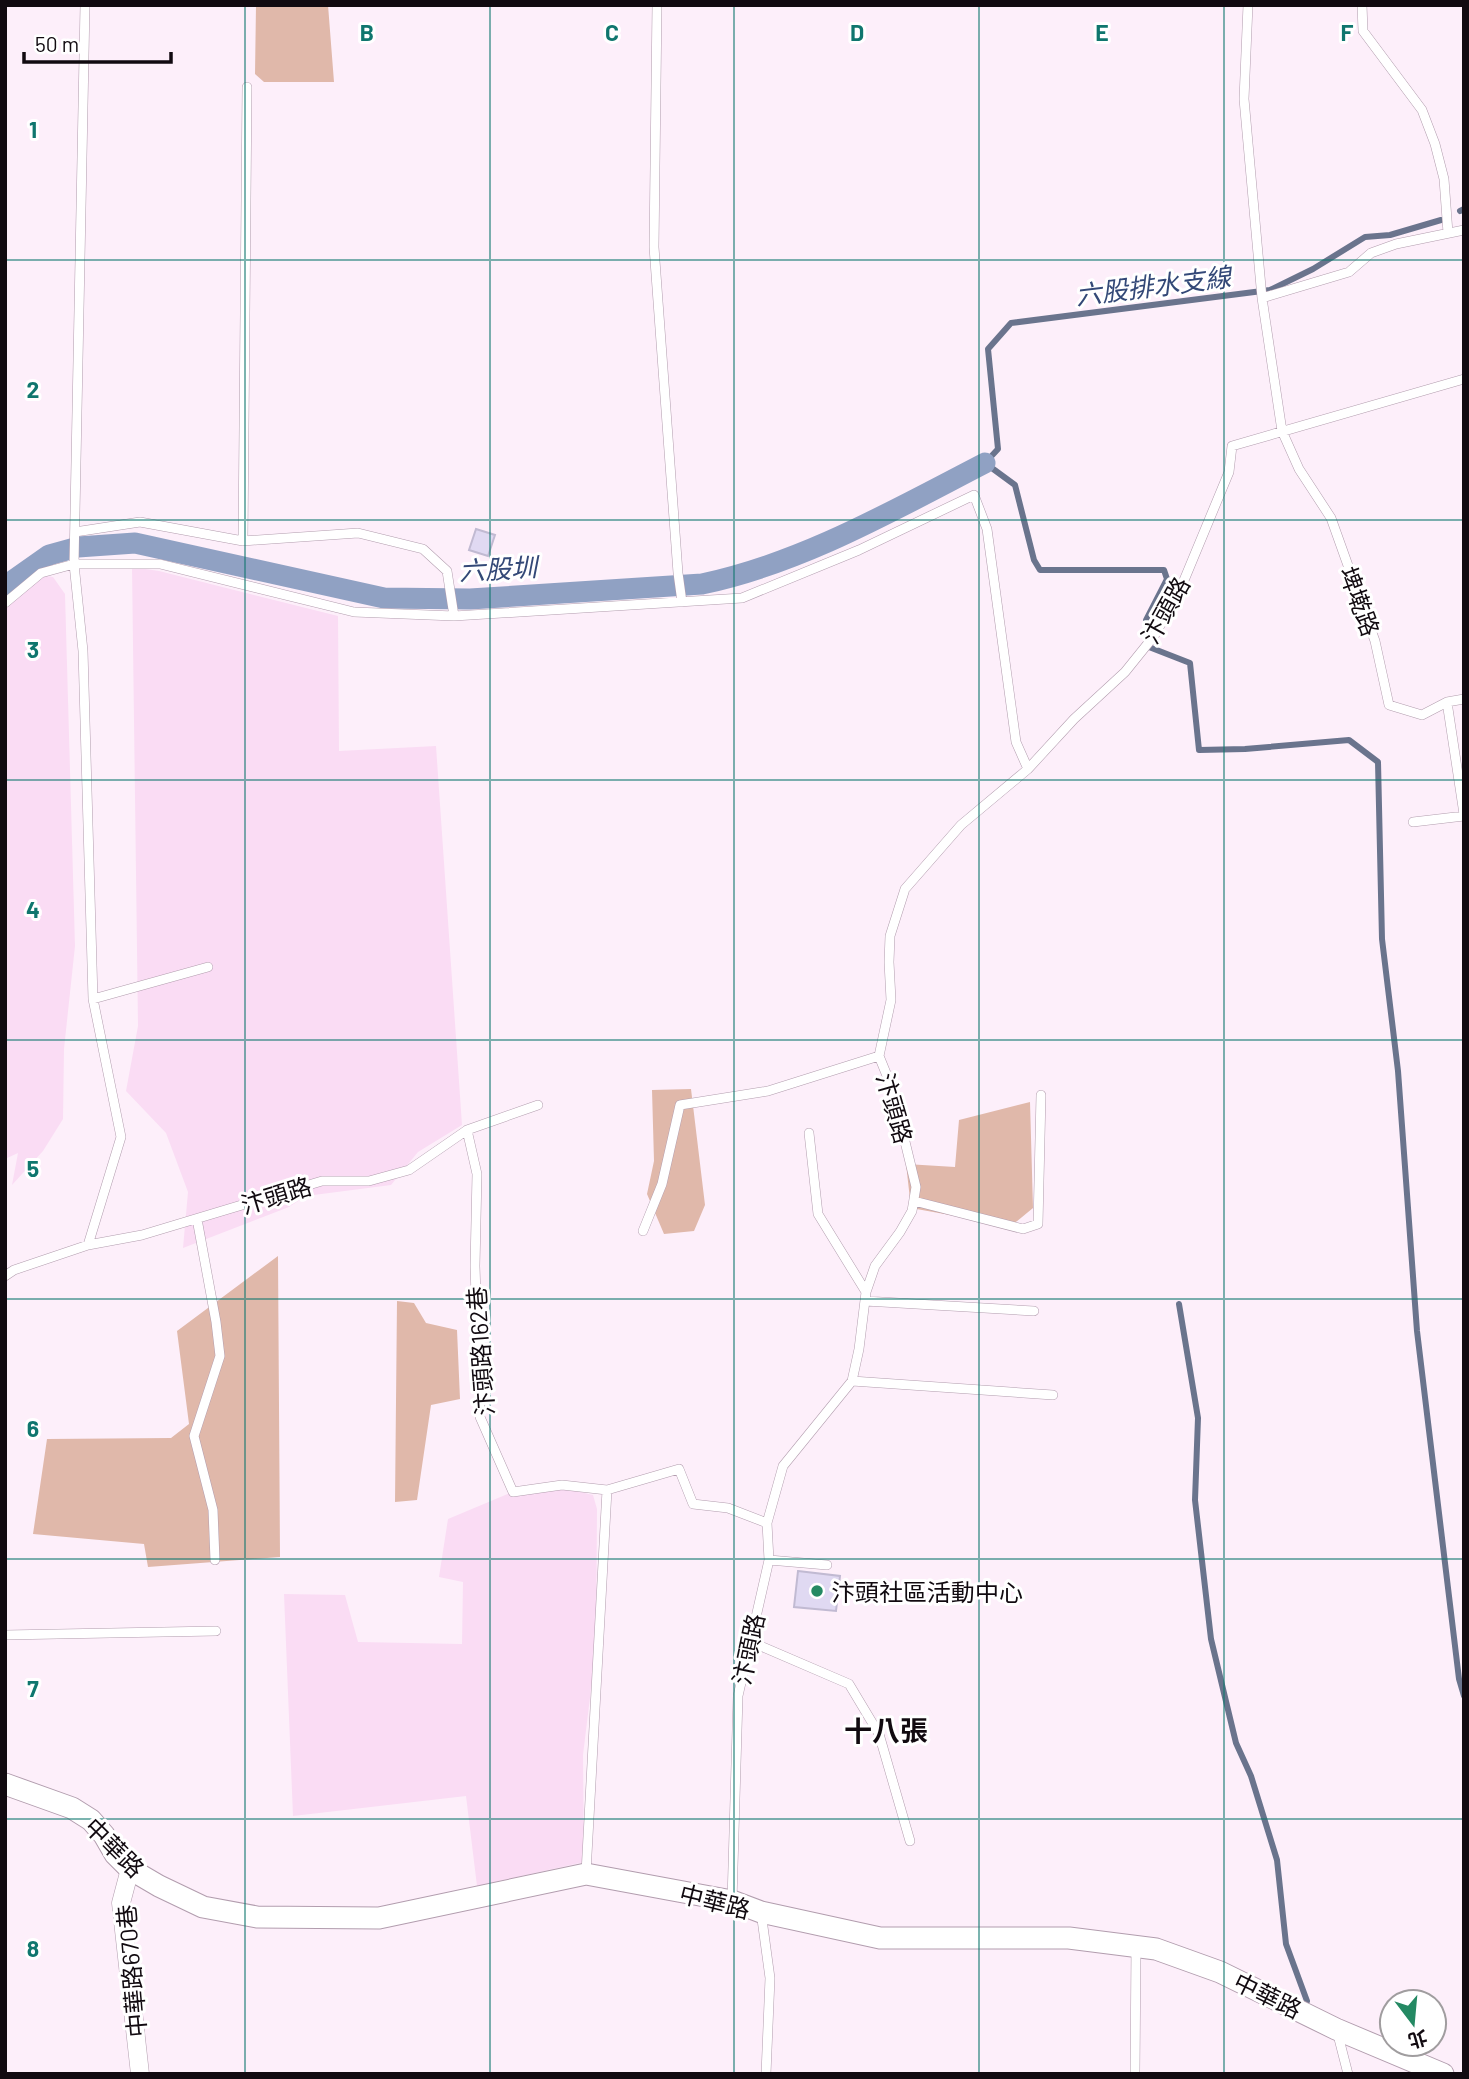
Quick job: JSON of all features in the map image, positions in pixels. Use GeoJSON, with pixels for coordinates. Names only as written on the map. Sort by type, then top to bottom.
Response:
{"type":"FeatureCollection","features":[{"type":"Feature","properties":{"kind":"street","name":"中華路"},"geometry":{"type":"LineString","coordinates":[[5,1784],[72,1808],[91,1820],[115,1854],[130,1869],[203,1907],[257,1917],[379,1918],[586,1874],[732,1901],[761,1912],[880,1938],[1069,1938],[1136,1946],[1156,1949],[1220,1972],[1336,2029],[1443,2074]]}},
{"type":"Feature","properties":{"kind":"street","name":"中華路670巷"},"geometry":{"type":"LineString","coordinates":[[130,1869],[121,1903],[141,2074]]}},
{"type":"Feature","properties":{"kind":"lane"},"geometry":{"type":"LineString","coordinates":[[85,5],[74,564],[83,651],[93,999],[121,1137],[88,1245]]}},
{"type":"Feature","properties":{"kind":"lane"},"geometry":{"type":"LineString","coordinates":[[657,5],[654,247],[681,597]]}},
{"type":"Feature","properties":{"kind":"lane","name":"埤墘路"},"geometry":{"type":"LineString","coordinates":[[1248,5],[1244,99],[1262,298],[1282,431],[1299,469],[1331,518],[1375,641],[1389,705],[1422,715],[1447,702],[1464,699]]}},
{"type":"Feature","properties":{"kind":"lane"},"geometry":{"type":"LineString","coordinates":[[1362,5],[1363,31],[1422,110],[1435,144],[1444,179],[1448,233]]}},
{"type":"Feature","properties":{"kind":"lane"},"geometry":{"type":"LineString","coordinates":[[243,541],[247,87]]}},
{"type":"Feature","properties":{"kind":"lane"},"geometry":{"type":"LineString","coordinates":[[1262,298],[1349,272],[1371,253],[1396,244],[1464,230]]}},
{"type":"Feature","properties":{"kind":"lane"},"geometry":{"type":"LineString","coordinates":[[1282,431],[1464,379]]}},
{"type":"Feature","properties":{"kind":"lane","name":"汴頭路"},"geometry":{"type":"LineString","coordinates":[[732,1901],[738,1696],[769,1560],[767,1523],[783,1466],[852,1381],[865,1297],[875,1266],[900,1232],[914,1202],[916,1187],[908,1151],[892,1087],[879,1056],[891,1000],[890,936],[905,890],[961,825],[1028,769],[1074,719],[1125,672],[1154,636],[1180,590],[1229,471],[1232,446],[1282,431]]}},
{"type":"Feature","properties":{"kind":"lane"},"geometry":{"type":"LineString","coordinates":[[5,603],[41,573],[74,564],[160,564],[354,612],[454,612],[681,597],[742,598],[859,550],[974,495],[987,529],[1017,742],[1028,769]]}},
{"type":"Feature","properties":{"kind":"lane"},"geometry":{"type":"LineString","coordinates":[[75,532],[140,522],[243,541],[358,533],[423,549],[447,571],[454,612]]}},
{"type":"Feature","properties":{"kind":"lane"},"geometry":{"type":"LineString","coordinates":[[1413,822],[1464,815],[1447,702]]}},
{"type":"Feature","properties":{"kind":"lane"},"geometry":{"type":"LineString","coordinates":[[93,999],[208,967]]}},
{"type":"Feature","properties":{"kind":"lane"},"geometry":{"type":"LineString","coordinates":[[643,1231],[662,1184],[680,1105],[768,1091],[879,1056]]}},
{"type":"Feature","properties":{"kind":"lane"},"geometry":{"type":"LineString","coordinates":[[914,1202],[1023,1229],[1038,1224],[1041,1095]]}},
{"type":"Feature","properties":{"kind":"lane","name":"汴頭路"},"geometry":{"type":"LineString","coordinates":[[5,1276],[14,1270],[88,1245],[142,1235],[322,1181],[369,1181],[409,1170],[467,1130],[538,1105]]}},
{"type":"Feature","properties":{"kind":"lane","name":"汴頭路162巷"},"geometry":{"type":"LineString","coordinates":[[467,1130],[477,1174],[475,1266],[480,1417],[513,1492],[562,1485],[607,1490],[679,1469],[692,1504],[728,1508],[767,1523]]}},
{"type":"Feature","properties":{"kind":"lane"},"geometry":{"type":"LineString","coordinates":[[809,1133],[818,1214],[865,1297],[1034,1311]]}},
{"type":"Feature","properties":{"kind":"lane"},"geometry":{"type":"LineString","coordinates":[[197,1219],[220,1356],[194,1436],[214,1510],[215,1560]]}},
{"type":"Feature","properties":{"kind":"lane"},"geometry":{"type":"LineString","coordinates":[[852,1381],[1053,1395]]}},
{"type":"Feature","properties":{"kind":"lane"},"geometry":{"type":"LineString","coordinates":[[586,1874],[607,1490]]}},
{"type":"Feature","properties":{"kind":"lane"},"geometry":{"type":"LineString","coordinates":[[769,1560],[827,1565]]}},
{"type":"Feature","properties":{"kind":"lane"},"geometry":{"type":"LineString","coordinates":[[5,1635],[216,1631]]}},
{"type":"Feature","properties":{"kind":"lane"},"geometry":{"type":"LineString","coordinates":[[750,1641],[849,1684],[879,1734],[910,1842]]}},
{"type":"Feature","properties":{"kind":"lane"},"geometry":{"type":"LineString","coordinates":[[761,1912],[770,1978],[766,2074]]}},
{"type":"Feature","properties":{"kind":"lane"},"geometry":{"type":"LineString","coordinates":[[1135,2074],[1136,1946]]}},
{"type":"Feature","properties":{"kind":"lane"},"geometry":{"type":"LineString","coordinates":[[1336,2029],[1348,2074]]}},
{"type":"Feature","properties":{"kind":"shaded area"},"geometry":{"type":"Polygon","coordinates":[[[256,5],[328,5],[334,82],[264,82],[255,74],[256,5]]]}},
{"type":"Feature","properties":{"kind":"shaded area"},"geometry":{"type":"Polygon","coordinates":[[[132,567],[159,571],[338,616],[339,751],[436,746],[462,1125],[418,1152],[391,1185],[306,1196],[289,1207],[183,1248],[188,1192],[166,1133],[126,1091],[138,1026],[132,567]]]}},
{"type":"Feature","properties":{"kind":"shaded area"},"geometry":{"type":"Polygon","coordinates":[[[34,574],[53,577],[65,594],[75,946],[64,1049],[63,1119],[43,1151],[12,1185],[18,1153],[5,1159],[5,601],[34,574]]]}},
{"type":"Feature","properties":{"kind":"shaded area"},"geometry":{"type":"Polygon","coordinates":[[[691,1089],[705,1205],[694,1231],[664,1234],[647,1194],[654,1161],[652,1090],[691,1089]]]}},
{"type":"Feature","properties":{"kind":"shaded area"},"geometry":{"type":"Polygon","coordinates":[[[1030,1102],[1033,1208],[1011,1226],[911,1208],[906,1164],[955,1167],[959,1120],[1030,1102]]]}},
{"type":"Feature","properties":{"kind":"shaded area"},"geometry":{"type":"Polygon","coordinates":[[[278,1256],[280,1557],[148,1567],[144,1544],[33,1534],[47,1439],[171,1438],[189,1424],[177,1331],[278,1256]]]}},
{"type":"Feature","properties":{"kind":"shaded area"},"geometry":{"type":"Polygon","coordinates":[[[397,1301],[414,1303],[426,1323],[457,1330],[460,1399],[431,1405],[417,1500],[395,1502],[397,1301]]]}},
{"type":"Feature","properties":{"kind":"shaded area"},"geometry":{"type":"Polygon","coordinates":[[[568,1489],[593,1495],[597,1509],[596,1648],[583,1755],[584,1862],[477,1886],[466,1796],[293,1816],[284,1594],[345,1595],[358,1642],[462,1644],[463,1582],[439,1577],[448,1519],[517,1490],[568,1489]]]}},
{"type":"Feature","properties":{"kind":"building"},"geometry":{"type":"Polygon","coordinates":[[[476,529],[495,535],[488,556],[469,550],[476,529]]]}},
{"type":"Feature","properties":{"kind":"building","name":"汴頭社區活動中心"},"geometry":{"type":"Polygon","coordinates":[[[798,1571],[840,1576],[836,1611],[794,1607],[798,1571]]]}},
{"type":"Feature","properties":{"kind":"waterway","name":"六股排水支線"},"geometry":{"type":"LineString","coordinates":[[1460,211],[1464,209]]}},
{"type":"Feature","properties":{"kind":"waterway"},"geometry":{"type":"LineString","coordinates":[[1441,220],[1390,235],[1365,237],[1313,269],[1270,290],[1011,323],[988,349],[998,449],[985,463],[1015,485],[1034,560],[1040,570],[1164,570],[1167,579],[1146,620],[1149,647],[1190,663],[1199,750],[1349,740],[1378,762],[1382,939],[1398,1071],[1417,1331],[1459,1679],[1464,1696]]}},
{"type":"Feature","properties":{"kind":"waterway","name":"六股圳"},"geometry":{"type":"LineString","coordinates":[[5,586],[49,555],[78,547],[135,543],[384,598],[470,599],[702,584],[739,575],[811,549],[985,463]]}},
{"type":"Feature","properties":{"kind":"waterway"},"geometry":{"type":"LineString","coordinates":[[1179,1304],[1198,1418],[1195,1500],[1211,1639],[1236,1743],[1251,1776],[1277,1860],[1286,1944],[1307,2001]]}},
{"type":"Feature","properties":{"kind":"place","name":"汴頭社區活動中心"},"geometry":{"type":"Point","coordinates":[817,1591]}},
{"type":"Feature","properties":{"kind":"district","name":"十八張"},"geometry":{"type":"Point","coordinates":[886,1730]}}]}
